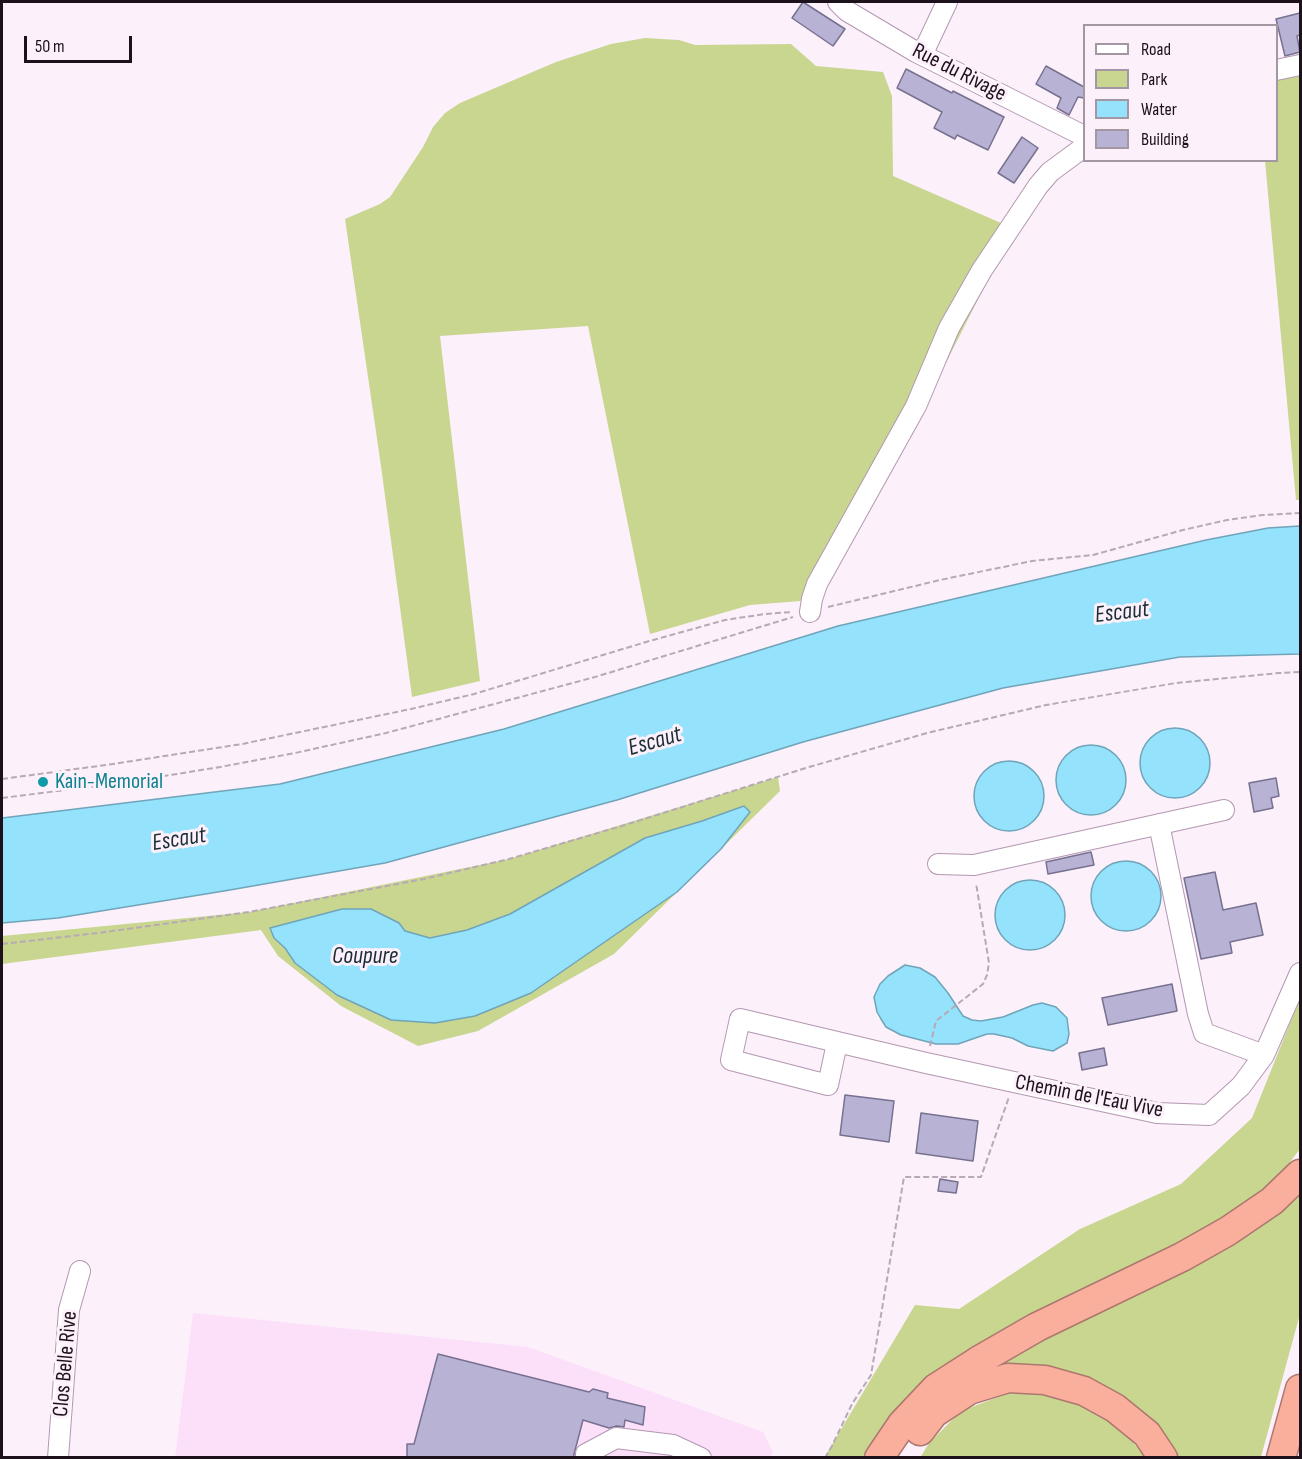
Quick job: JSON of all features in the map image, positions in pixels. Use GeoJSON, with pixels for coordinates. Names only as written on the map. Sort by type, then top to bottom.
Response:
{"type":"FeatureCollection","features":[{"type":"Feature","properties":{"kind":"highway"},"geometry":{"type":"LineString","coordinates":[[879,1458],[902,1424],[936,1388],[978,1360],[1037,1327],[1182,1257],[1228,1231],[1272,1201],[1300,1174]]}},
{"type":"Feature","properties":{"kind":"highway"},"geometry":{"type":"LineString","coordinates":[[902,1458],[934,1413],[969,1390],[1008,1378],[1045,1380],[1084,1390],[1115,1408],[1147,1434],[1163,1458]]}},
{"type":"Feature","properties":{"kind":"highway"},"geometry":{"type":"LineString","coordinates":[[1281,1458],[1300,1389]]}},
{"type":"Feature","properties":{"kind":"street","name":"Rue du Rivage"},"geometry":{"type":"LineString","coordinates":[[838,2],[847,11],[922,55],[1083,136]]}},
{"type":"Feature","properties":{"kind":"street"},"geometry":{"type":"LineString","coordinates":[[922,55],[947,2]]}},
{"type":"Feature","properties":{"kind":"street"},"geometry":{"type":"LineString","coordinates":[[1278,70],[1300,65]]}},
{"type":"Feature","properties":{"kind":"street"},"geometry":{"type":"LineString","coordinates":[[810,612],[817,584],[916,406],[949,328],[982,270],[1038,186],[1050,172],[1083,148]]}},
{"type":"Feature","properties":{"kind":"street"},"geometry":{"type":"LineString","coordinates":[[938,864],[974,865],[1224,810]]}},
{"type":"Feature","properties":{"kind":"street"},"geometry":{"type":"LineString","coordinates":[[1159,824],[1204,1034],[1264,1055]]}},
{"type":"Feature","properties":{"kind":"street","name":"Chemin de l'Eau Vive"},"geometry":{"type":"LineString","coordinates":[[837,1043],[828,1085],[731,1060],[740,1019],[1014,1083],[1157,1113],[1209,1114],[1240,1086],[1264,1055],[1300,973]]}},
{"type":"Feature","properties":{"kind":"street","name":"Clos Belle Rive"},"geometry":{"type":"LineString","coordinates":[[58,1458],[69,1310],[80,1271]]}},
{"type":"Feature","properties":{"kind":"street"},"geometry":{"type":"LineString","coordinates":[[586,1458],[586,1454],[616,1438],[672,1445],[701,1458]]}},
{"type":"Feature","properties":{"kind":"path"},"geometry":{"type":"LineString","coordinates":[[837,605],[1032,561],[1093,555],[1227,520],[1300,513]]}},
{"type":"Feature","properties":{"kind":"path"},"geometry":{"type":"LineString","coordinates":[[2,779],[113,765],[242,744],[474,694],[724,620],[765,614],[810,612]]}},
{"type":"Feature","properties":{"kind":"path"},"geometry":{"type":"LineString","coordinates":[[2,798],[101,786],[220,767],[345,742],[517,699],[777,622]]}},
{"type":"Feature","properties":{"kind":"path"},"geometry":{"type":"LineString","coordinates":[[2,944],[249,912],[424,879],[509,859],[927,732],[1046,705],[1176,683],[1300,672]]}},
{"type":"Feature","properties":{"kind":"path"},"geometry":{"type":"LineString","coordinates":[[929,1050],[936,1021],[983,984],[987,975],[989,963],[974,865]]}},
{"type":"Feature","properties":{"kind":"path"},"geometry":{"type":"LineString","coordinates":[[825,1458],[852,1404],[871,1375],[904,1177],[981,1177],[1014,1083]]}},
{"type":"Feature","properties":{"kind":"shaded area"},"geometry":{"type":"Polygon","coordinates":[[[193,1313],[528,1347],[763,1432],[773,1452],[771,1458],[175,1458],[193,1313]]]}},
{"type":"Feature","properties":{"kind":"green space"},"geometry":{"type":"Polygon","coordinates":[[[645,38],[679,40],[695,45],[791,44],[816,66],[883,72],[892,96],[893,176],[1001,223],[1018,234],[1003,250],[913,428],[815,587],[800,601],[750,605],[650,634],[588,326],[440,336],[480,681],[412,697],[345,219],[380,204],[390,197],[423,147],[433,127],[445,113],[460,103],[556,62],[611,44],[645,38]]]}},
{"type":"Feature","properties":{"kind":"green space"},"geometry":{"type":"Polygon","coordinates":[[[1300,74],[1300,500],[1296,500],[1265,162],[1278,162],[1278,79],[1300,74]]]}},
{"type":"Feature","properties":{"kind":"green space"},"geometry":{"type":"Polygon","coordinates":[[[778,777],[780,791],[614,954],[478,1031],[418,1046],[341,1006],[278,956],[261,930],[2,964],[2,936],[249,912],[509,859],[778,777]]]}},
{"type":"Feature","properties":{"kind":"green space"},"geometry":{"type":"Polygon","coordinates":[[[1300,998],[1300,1149],[1277,1179],[1200,1231],[1088,1288],[1044,1307],[949,1362],[918,1386],[893,1415],[864,1457],[824,1458],[915,1305],[959,1309],[1080,1229],[1181,1184],[1252,1118],[1300,998]]]}},
{"type":"Feature","properties":{"kind":"green space"},"geometry":{"type":"Polygon","coordinates":[[[1300,1186],[1300,1314],[1261,1457],[1176,1457],[1035,1371],[931,1402],[1300,1186]]]}},
{"type":"Feature","properties":{"kind":"green space"},"geometry":{"type":"Polygon","coordinates":[[[1009,1393],[1054,1395],[1090,1407],[1124,1431],[1146,1458],[920,1458],[929,1443],[961,1411],[1009,1393]]]}},
{"type":"Feature","properties":{"kind":"water","name":"Escaut"},"geometry":{"type":"Polygon","coordinates":[[[1300,526],[1300,654],[1180,657],[1003,688],[803,742],[617,800],[385,863],[58,918],[2,923],[2,818],[280,784],[504,729],[838,626],[1206,540],[1268,528],[1300,526]]]}},
{"type":"Feature","properties":{"kind":"water"},"geometry":{"type":"Polygon","coordinates":[[[1175,728],[1188,731],[1200,738],[1207,750],[1210,763],[1207,776],[1200,788],[1188,795],[1175,798],[1162,795],[1150,788],[1143,776],[1140,763],[1143,750],[1150,738],[1162,731],[1175,728]]]}},
{"type":"Feature","properties":{"kind":"water"},"geometry":{"type":"Polygon","coordinates":[[[1091,745],[1104,748],[1116,755],[1123,767],[1126,780],[1123,793],[1116,805],[1104,812],[1091,815],[1078,812],[1066,805],[1059,793],[1056,780],[1059,767],[1066,755],[1078,748],[1091,745]]]}},
{"type":"Feature","properties":{"kind":"water"},"geometry":{"type":"Polygon","coordinates":[[[1009,761],[1022,764],[1034,771],[1041,783],[1044,796],[1041,809],[1034,821],[1022,828],[1009,831],[996,828],[984,821],[977,809],[974,796],[977,783],[984,771],[996,764],[1009,761]]]}},
{"type":"Feature","properties":{"kind":"water","name":"Coupure"},"geometry":{"type":"Polygon","coordinates":[[[744,806],[750,812],[721,849],[677,892],[531,993],[475,1016],[435,1023],[391,1020],[337,995],[295,963],[285,948],[274,938],[270,928],[342,909],[371,909],[399,923],[405,931],[430,938],[467,930],[510,914],[645,838],[744,806]]]}},
{"type":"Feature","properties":{"kind":"water"},"geometry":{"type":"Polygon","coordinates":[[[1126,861],[1139,864],[1151,871],[1158,883],[1161,896],[1158,909],[1151,921],[1139,928],[1126,931],[1113,928],[1101,921],[1094,909],[1091,896],[1094,883],[1101,871],[1113,864],[1126,861]]]}},
{"type":"Feature","properties":{"kind":"water"},"geometry":{"type":"Polygon","coordinates":[[[1030,880],[1043,883],[1055,890],[1062,902],[1065,915],[1062,928],[1055,940],[1043,947],[1030,950],[1017,947],[1005,940],[998,928],[995,915],[998,902],[1005,890],[1017,883],[1030,880]]]}},
{"type":"Feature","properties":{"kind":"water"},"geometry":{"type":"Polygon","coordinates":[[[905,965],[920,968],[935,977],[963,1016],[972,1020],[981,1021],[1003,1017],[1042,1003],[1056,1007],[1067,1018],[1069,1034],[1067,1043],[1053,1051],[1028,1046],[1012,1038],[994,1034],[987,1034],[958,1044],[936,1044],[901,1035],[886,1027],[877,1012],[874,997],[880,984],[905,965]]]}},
{"type":"Feature","properties":{"kind":"building"},"geometry":{"type":"Polygon","coordinates":[[[803,2],[845,29],[833,46],[792,18],[803,2]]]}},
{"type":"Feature","properties":{"kind":"building"},"geometry":{"type":"Polygon","coordinates":[[[1300,13],[1300,35],[1297,36],[1300,52],[1285,56],[1276,19],[1300,13]]]}},
{"type":"Feature","properties":{"kind":"building"},"geometry":{"type":"Polygon","coordinates":[[[1046,66],[1083,86],[1083,98],[1078,97],[1069,115],[1057,108],[1061,98],[1036,84],[1046,66]]]}},
{"type":"Feature","properties":{"kind":"building"},"geometry":{"type":"Polygon","coordinates":[[[906,69],[1004,117],[988,150],[957,135],[955,139],[934,128],[942,112],[897,88],[906,69]]]}},
{"type":"Feature","properties":{"kind":"building"},"geometry":{"type":"Polygon","coordinates":[[[1022,137],[1038,148],[1014,183],[998,173],[1022,137]]]}},
{"type":"Feature","properties":{"kind":"building"},"geometry":{"type":"Polygon","coordinates":[[[1276,778],[1279,796],[1271,798],[1273,808],[1254,812],[1249,783],[1276,778]]]}},
{"type":"Feature","properties":{"kind":"building"},"geometry":{"type":"Polygon","coordinates":[[[1091,852],[1094,865],[1048,874],[1046,862],[1091,852]]]}},
{"type":"Feature","properties":{"kind":"building"},"geometry":{"type":"Polygon","coordinates":[[[1215,872],[1223,910],[1256,903],[1263,935],[1230,942],[1232,953],[1201,959],[1184,878],[1215,872]]]}},
{"type":"Feature","properties":{"kind":"building"},"geometry":{"type":"Polygon","coordinates":[[[1172,984],[1177,1011],[1108,1025],[1102,998],[1172,984]]]}},
{"type":"Feature","properties":{"kind":"building"},"geometry":{"type":"Polygon","coordinates":[[[1104,1048],[1107,1065],[1082,1070],[1079,1053],[1104,1048]]]}},
{"type":"Feature","properties":{"kind":"building"},"geometry":{"type":"Polygon","coordinates":[[[845,1095],[894,1101],[889,1142],[840,1135],[845,1095]]]}},
{"type":"Feature","properties":{"kind":"building"},"geometry":{"type":"Polygon","coordinates":[[[921,1113],[978,1121],[973,1161],[916,1153],[921,1113]]]}},
{"type":"Feature","properties":{"kind":"building"},"geometry":{"type":"Polygon","coordinates":[[[940,1179],[958,1182],[956,1193],[938,1191],[940,1179]]]}},
{"type":"Feature","properties":{"kind":"building"},"geometry":{"type":"Polygon","coordinates":[[[438,1354],[589,1392],[593,1389],[608,1393],[607,1398],[645,1407],[643,1425],[625,1420],[624,1427],[609,1428],[583,1420],[573,1458],[407,1458],[407,1444],[414,1444],[438,1354]]]}},
{"type":"Feature","properties":{"kind":"place","name":"Kain-Memorial"},"geometry":{"type":"Point","coordinates":[43,782]}}]}
